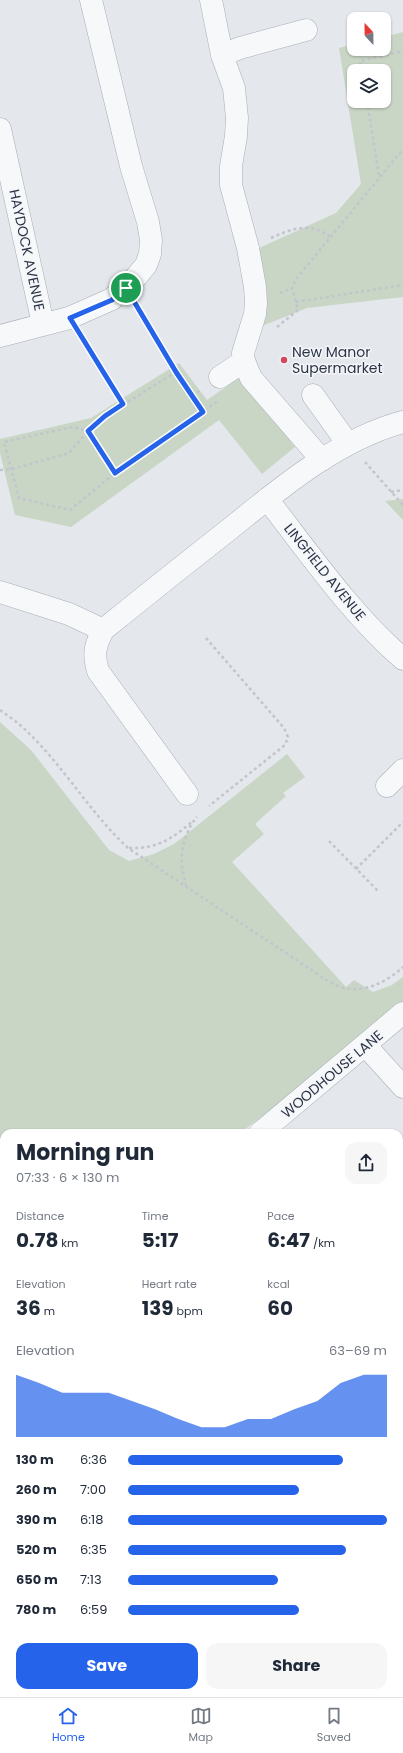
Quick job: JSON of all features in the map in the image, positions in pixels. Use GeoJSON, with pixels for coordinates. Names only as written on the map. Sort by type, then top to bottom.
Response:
{"type":"FeatureCollection","features":[{"type":"Feature","properties":{"kind":"street","name":"HAYDOCK AVENUE"},"geometry":{"type":"LineString","coordinates":[[0,336],[70,318],[112,300],[126,288],[146,265],[150,254],[151,240],[148,222],[131,166],[91,0]]}},
{"type":"Feature","properties":{"kind":"street"},"geometry":{"type":"LineString","coordinates":[[211,0],[222,55],[234,88],[237,118],[236,136],[231,166],[231,185],[248,248],[255,287],[255,314],[248,340],[242,353],[251,378],[322,460]]}},
{"type":"Feature","properties":{"kind":"street"},"geometry":{"type":"LineString","coordinates":[[222,55],[240,48],[306,30]]}},
{"type":"Feature","properties":{"kind":"street","name":"HAYDOCK AVENUE"},"geometry":{"type":"LineString","coordinates":[[0,129],[43,324]]}},
{"type":"Feature","properties":{"kind":"street"},"geometry":{"type":"LineString","coordinates":[[220,377],[244,361]]}},
{"type":"Feature","properties":{"kind":"street"},"geometry":{"type":"LineString","coordinates":[[313,395],[348,444]]}},
{"type":"Feature","properties":{"kind":"street"},"geometry":{"type":"LineString","coordinates":[[187,794],[98,671],[94,657],[96,644],[103,630],[267,499],[322,460],[348,444],[384,427],[403,422]]}},
{"type":"Feature","properties":{"kind":"street","name":"LINGFIELD AVENUE"},"geometry":{"type":"LineString","coordinates":[[267,499],[340,594],[390,648],[403,659]]}},
{"type":"Feature","properties":{"kind":"street"},"geometry":{"type":"LineString","coordinates":[[0,592],[69,614],[103,630]]}},
{"type":"Feature","properties":{"kind":"street"},"geometry":{"type":"LineString","coordinates":[[387,786],[403,770]]}},
{"type":"Feature","properties":{"kind":"street","name":"WOODHOUSE LANE"},"geometry":{"type":"LineString","coordinates":[[265,1129],[366,1046],[403,1013]]}},
{"type":"Feature","properties":{"kind":"street"},"geometry":{"type":"LineString","coordinates":[[366,1046],[403,1087]]}},
{"type":"Feature","properties":{"kind":"path"},"geometry":{"type":"LineString","coordinates":[[361,64],[360,61],[403,51]]}},
{"type":"Feature","properties":{"kind":"path"},"geometry":{"type":"LineString","coordinates":[[368,108],[379,177]]}},
{"type":"Feature","properties":{"kind":"path"},"geometry":{"type":"LineString","coordinates":[[248,340],[269,332],[298,310],[292,288],[296,279],[403,149]]}},
{"type":"Feature","properties":{"kind":"path"},"geometry":{"type":"LineString","coordinates":[[248,248],[290,230],[308,228],[322,230],[330,237]]}},
{"type":"Feature","properties":{"kind":"path"},"geometry":{"type":"LineString","coordinates":[[296,302],[403,285]]}},
{"type":"Feature","properties":{"kind":"path"},"geometry":{"type":"LineString","coordinates":[[126,288],[176,372],[203,412]]}},
{"type":"Feature","properties":{"kind":"path"},"geometry":{"type":"LineString","coordinates":[[70,318],[123,404]]}},
{"type":"Feature","properties":{"kind":"path"},"geometry":{"type":"LineString","coordinates":[[0,470],[12,469],[69,453],[88,431],[105,416],[176,372]]}},
{"type":"Feature","properties":{"kind":"path"},"geometry":{"type":"LineString","coordinates":[[115,473],[88,431],[72,427],[4,442],[19,498],[70,510],[115,473],[221,399]]}},
{"type":"Feature","properties":{"kind":"path"},"geometry":{"type":"LineString","coordinates":[[348,444],[403,505]]}},
{"type":"Feature","properties":{"kind":"path"},"geometry":{"type":"LineString","coordinates":[[391,492],[403,490]]}},
{"type":"Feature","properties":{"kind":"path"},"geometry":{"type":"LineString","coordinates":[[204,811],[285,745],[288,737],[284,728],[206,638]]}},
{"type":"Feature","properties":{"kind":"path"},"geometry":{"type":"LineString","coordinates":[[0,710],[20,725],[46,752],[110,831],[128,848],[324,979],[344,988],[364,988],[378,984],[393,977],[403,967]]}},
{"type":"Feature","properties":{"kind":"path"},"geometry":{"type":"LineString","coordinates":[[128,848],[144,849],[159,845],[174,837],[199,815]]}},
{"type":"Feature","properties":{"kind":"path"},"geometry":{"type":"LineString","coordinates":[[186,887],[181,864],[187,835],[194,819]]}},
{"type":"Feature","properties":{"kind":"path"},"geometry":{"type":"LineString","coordinates":[[356,869],[403,822]]}},
{"type":"Feature","properties":{"kind":"path"},"geometry":{"type":"LineString","coordinates":[[328,841],[378,891]]}},
{"type":"Feature","properties":{"kind":"green space"},"geometry":{"type":"Polygon","coordinates":[[[403,32],[403,297],[307,308],[262,326],[266,304],[266,287],[257,249],[336,213],[361,184],[349,108],[391,108],[391,64],[347,64],[347,97],[339,48],[347,46],[347,56],[391,56],[391,35],[403,32]]]}},
{"type":"Feature","properties":{"kind":"green space"},"geometry":{"type":"Polygon","coordinates":[[[179,363],[207,400],[240,377],[295,447],[262,474],[219,420],[71,527],[15,515],[0,453],[0,439],[91,418],[179,363]]]}},
{"type":"Feature","properties":{"kind":"green space"},"geometry":{"type":"Polygon","coordinates":[[[403,499],[403,520],[385,501],[403,499]]]}},
{"type":"Feature","properties":{"kind":"green space"},"geometry":{"type":"Polygon","coordinates":[[[0,722],[31,750],[109,850],[129,861],[154,854],[174,844],[287,754],[305,777],[283,793],[286,796],[255,824],[264,834],[232,862],[346,987],[354,980],[373,992],[392,985],[403,977],[403,1002],[361,1041],[245,1129],[0,1129],[0,722]]]}},
{"type":"Feature","properties":{"kind":"place","name":"New Manor Supermarket"},"geometry":{"type":"Point","coordinates":[284,360]}},
{"type":"Feature","properties":{"kind":"route"},"geometry":{"type":"LineString","coordinates":[[126,288],[176,372],[203,412],[115,473],[88,431],[105,416],[123,404],[70,318],[112,300],[126,288]]}}]}
